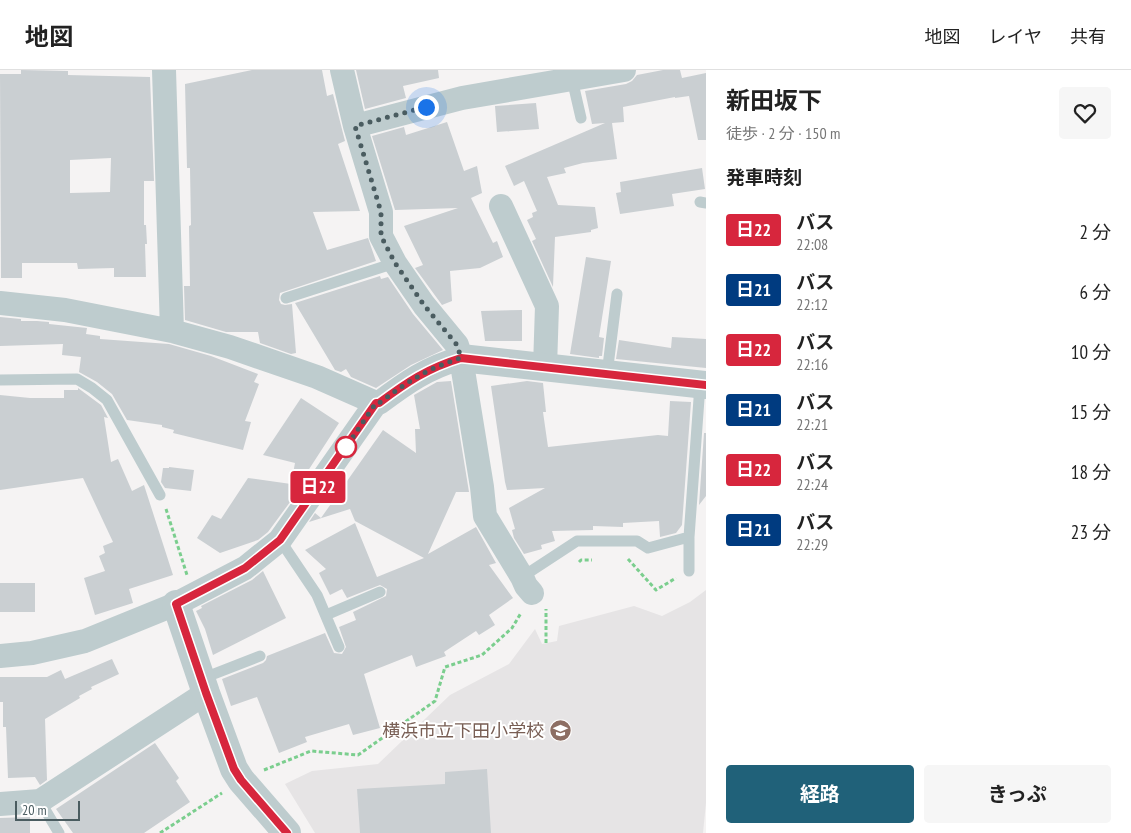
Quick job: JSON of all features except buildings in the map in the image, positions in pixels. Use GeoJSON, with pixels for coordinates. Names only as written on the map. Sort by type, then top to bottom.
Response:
{"type":"FeatureCollection","features":[{"type":"Feature","properties":{"kind":"street"},"geometry":{"type":"LineString","coordinates":[[164,70],[172,331]]}},
{"type":"Feature","properties":{"kind":"street"},"geometry":{"type":"LineString","coordinates":[[342,70],[355,126],[381,212],[381,236],[395,263],[424,305],[457,345],[461,358],[482,487],[484,516],[527,585]]}},
{"type":"Feature","properties":{"kind":"street"},"geometry":{"type":"LineString","coordinates":[[355,126],[462,98],[597,73],[624,70]]}},
{"type":"Feature","properties":{"kind":"street"},"geometry":{"type":"LineString","coordinates":[[501,206],[547,306],[545,367]]}},
{"type":"Feature","properties":{"kind":"street"},"geometry":{"type":"LineString","coordinates":[[0,303],[65,310],[172,331],[230,347],[317,377],[376,403]]}},
{"type":"Feature","properties":{"kind":"street"},"geometry":{"type":"LineString","coordinates":[[0,656],[32,653],[85,641],[185,600],[245,568],[280,540],[376,403],[379,403],[407,383],[438,365],[461,358],[703,385]]}},
{"type":"Feature","properties":{"kind":"street"},"geometry":{"type":"LineString","coordinates":[[185,600],[203,686],[234,769],[241,780],[287,833]]}},
{"type":"Feature","properties":{"kind":"street"},"geometry":{"type":"LineString","coordinates":[[0,804],[40,801],[203,686]]}},
{"type":"Feature","properties":{"kind":"lane"},"geometry":{"type":"LineString","coordinates":[[572,79],[580,118]]}},
{"type":"Feature","properties":{"kind":"lane"},"geometry":{"type":"LineString","coordinates":[[286,298],[395,263]]}},
{"type":"Feature","properties":{"kind":"lane"},"geometry":{"type":"LineString","coordinates":[[607,374],[617,294]]}},
{"type":"Feature","properties":{"kind":"lane"},"geometry":{"type":"LineString","coordinates":[[0,380],[77,379],[92,388],[107,400],[160,495]]}},
{"type":"Feature","properties":{"kind":"lane"},"geometry":{"type":"LineString","coordinates":[[689,571],[690,537],[703,385]]}},
{"type":"Feature","properties":{"kind":"lane"},"geometry":{"type":"LineString","coordinates":[[527,585],[577,541],[637,541],[648,548],[690,537]]}},
{"type":"Feature","properties":{"kind":"lane"},"geometry":{"type":"LineString","coordinates":[[280,540],[318,595],[340,647]]}},
{"type":"Feature","properties":{"kind":"lane"},"geometry":{"type":"LineString","coordinates":[[326,615],[380,592]]}},
{"type":"Feature","properties":{"kind":"lane"},"geometry":{"type":"LineString","coordinates":[[203,686],[260,656]]}},
{"type":"Feature","properties":{"kind":"lane"},"geometry":{"type":"LineString","coordinates":[[40,801],[59,833]]}},
{"type":"Feature","properties":{"kind":"path"},"geometry":{"type":"LineString","coordinates":[[160,495],[185,600]]}},
{"type":"Feature","properties":{"kind":"path"},"geometry":{"type":"LineString","coordinates":[[573,565],[581,560],[600,559]]}},
{"type":"Feature","properties":{"kind":"path"},"geometry":{"type":"LineString","coordinates":[[620,559],[630,559],[656,590],[689,571]]}},
{"type":"Feature","properties":{"kind":"path"},"geometry":{"type":"LineString","coordinates":[[527,585],[547,610],[546,643]]}},
{"type":"Feature","properties":{"kind":"path"},"geometry":{"type":"LineString","coordinates":[[160,833],[241,780],[311,751],[358,755],[435,701],[446,667],[482,655],[512,628],[527,585]]}},
{"type":"Feature","properties":{"kind":"shaded area","name":"横浜市立下田小学校"},"geometry":{"type":"Polygon","coordinates":[[[706,590],[706,803],[703,833],[315,833],[285,784],[312,771],[378,764],[450,695],[509,664],[535,629],[542,644],[557,641],[559,626],[634,606],[662,616],[690,602],[706,590]]]}},
{"type":"Feature","properties":{"kind":"bus line","name":"日22"},"geometry":{"type":"LineString","coordinates":[[287,833],[241,780],[234,769],[176,604],[245,568],[280,540],[376,403],[379,403],[407,383],[438,365],[461,358],[706,385]]}},
{"type":"Feature","properties":{"kind":"place","name":"横浜市立下田小学校"},"geometry":{"type":"Point","coordinates":[560,730]}},
{"type":"Feature","properties":{"kind":"route"},"geometry":{"type":"LineString","coordinates":[[346,447],[342,453],[376,403],[379,403],[407,383],[438,365],[461,358],[457,345],[424,305],[395,263],[381,236],[381,212],[355,126],[426,107]]}}]}
